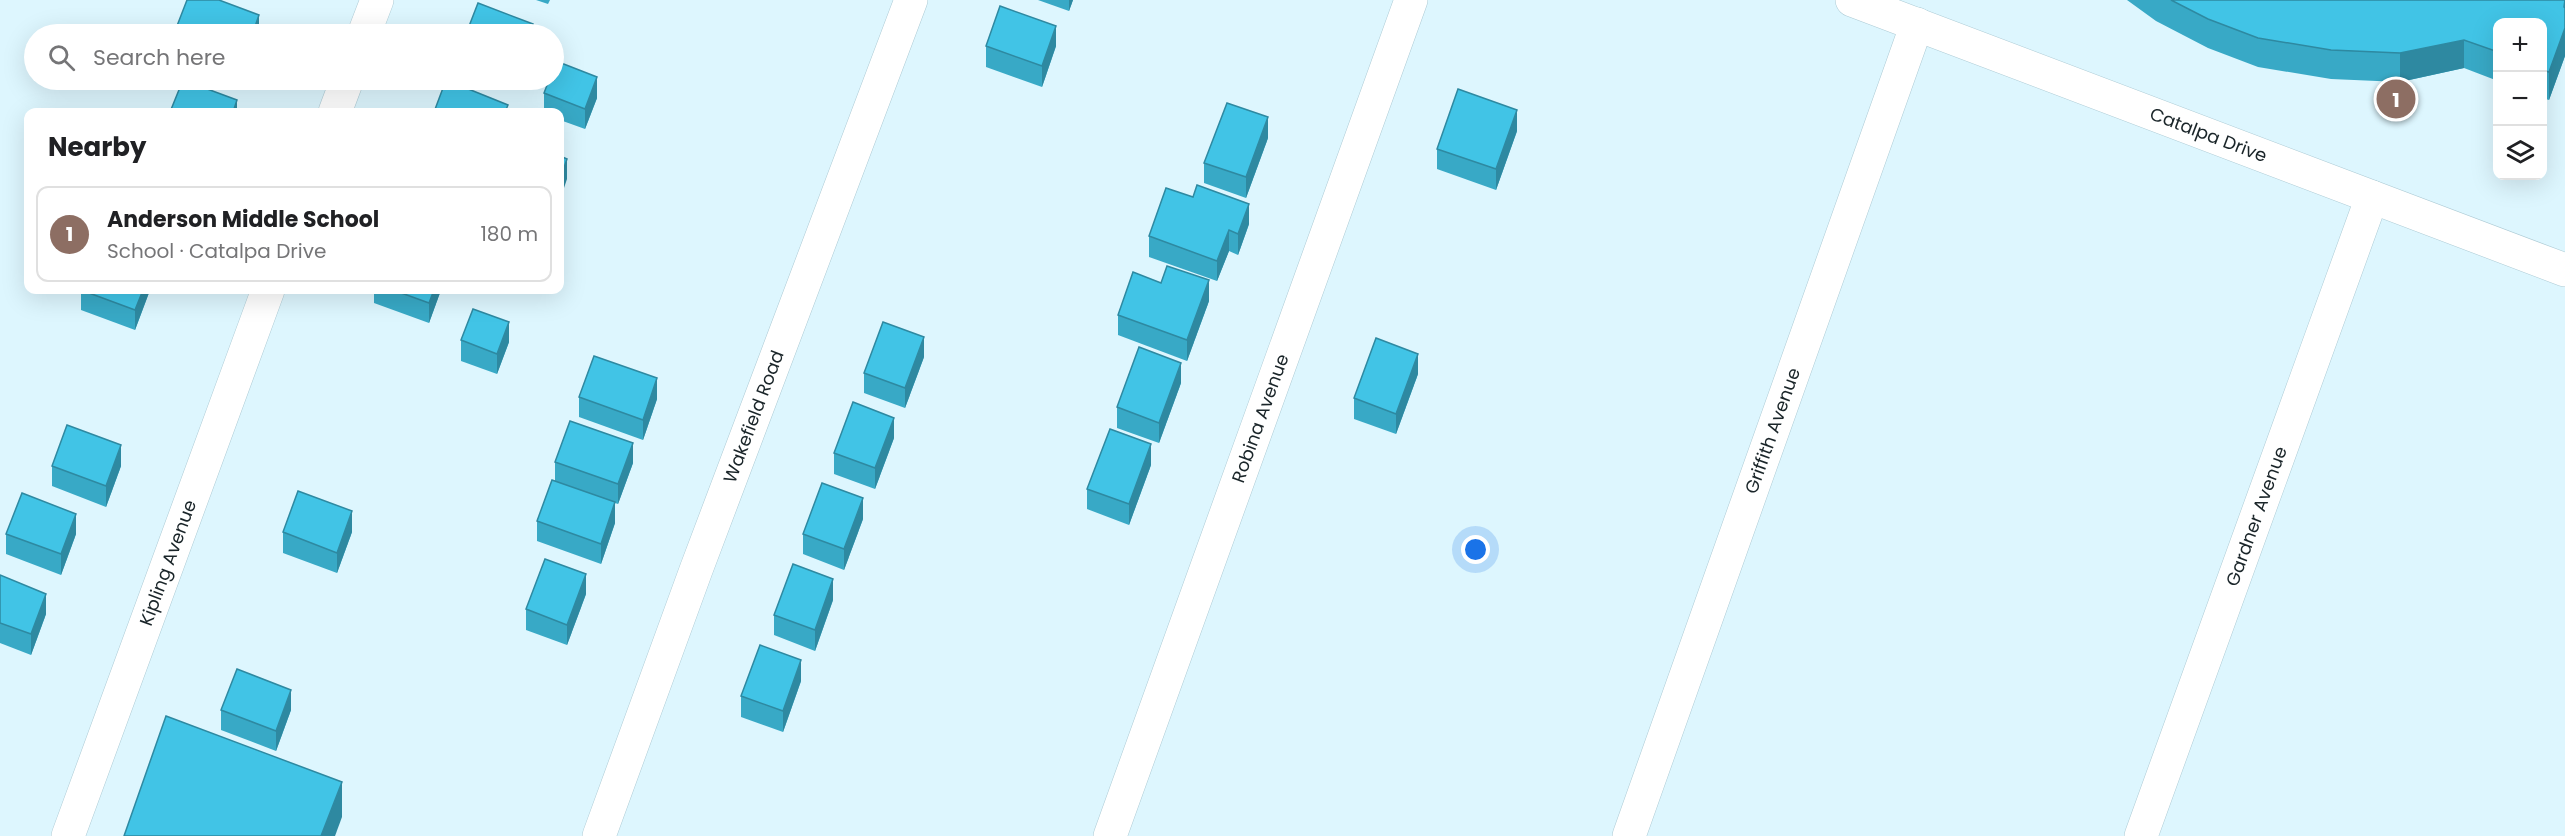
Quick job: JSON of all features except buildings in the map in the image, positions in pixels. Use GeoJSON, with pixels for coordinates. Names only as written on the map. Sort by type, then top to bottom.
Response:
{"type":"FeatureCollection","features":[{"type":"Feature","properties":{"kind":"street"},"geometry":{"type":"LineString","coordinates":[[368,24],[377,0]]}},
{"type":"Feature","properties":{"kind":"street","name":"Wakefield Road"},"geometry":{"type":"LineString","coordinates":[[599,836],[696,570],[911,0]]}},
{"type":"Feature","properties":{"kind":"street","name":"Robina Avenue"},"geometry":{"type":"LineString","coordinates":[[1110,836],[1411,0]]}},
{"type":"Feature","properties":{"kind":"street","name":"Catalpa Drive"},"geometry":{"type":"LineString","coordinates":[[1852,0],[2565,270]]}},
{"type":"Feature","properties":{"kind":"street","name":"Griffith Avenue"},"geometry":{"type":"LineString","coordinates":[[1629,836],[1917,24]]}},
{"type":"Feature","properties":{"kind":"street"},"geometry":{"type":"LineString","coordinates":[[336,108],[343,90]]}},
{"type":"Feature","properties":{"kind":"street","name":"Gardner Avenue"},"geometry":{"type":"LineString","coordinates":[[2141,836],[2372,197]]}},
{"type":"Feature","properties":{"kind":"street","name":"Kipling Avenue"},"geometry":{"type":"LineString","coordinates":[[68,836],[267,294]]}},
{"type":"Feature","properties":{"kind":"place","name":"Anderson Middle School"},"geometry":{"type":"Point","coordinates":[2396,99]}}]}
